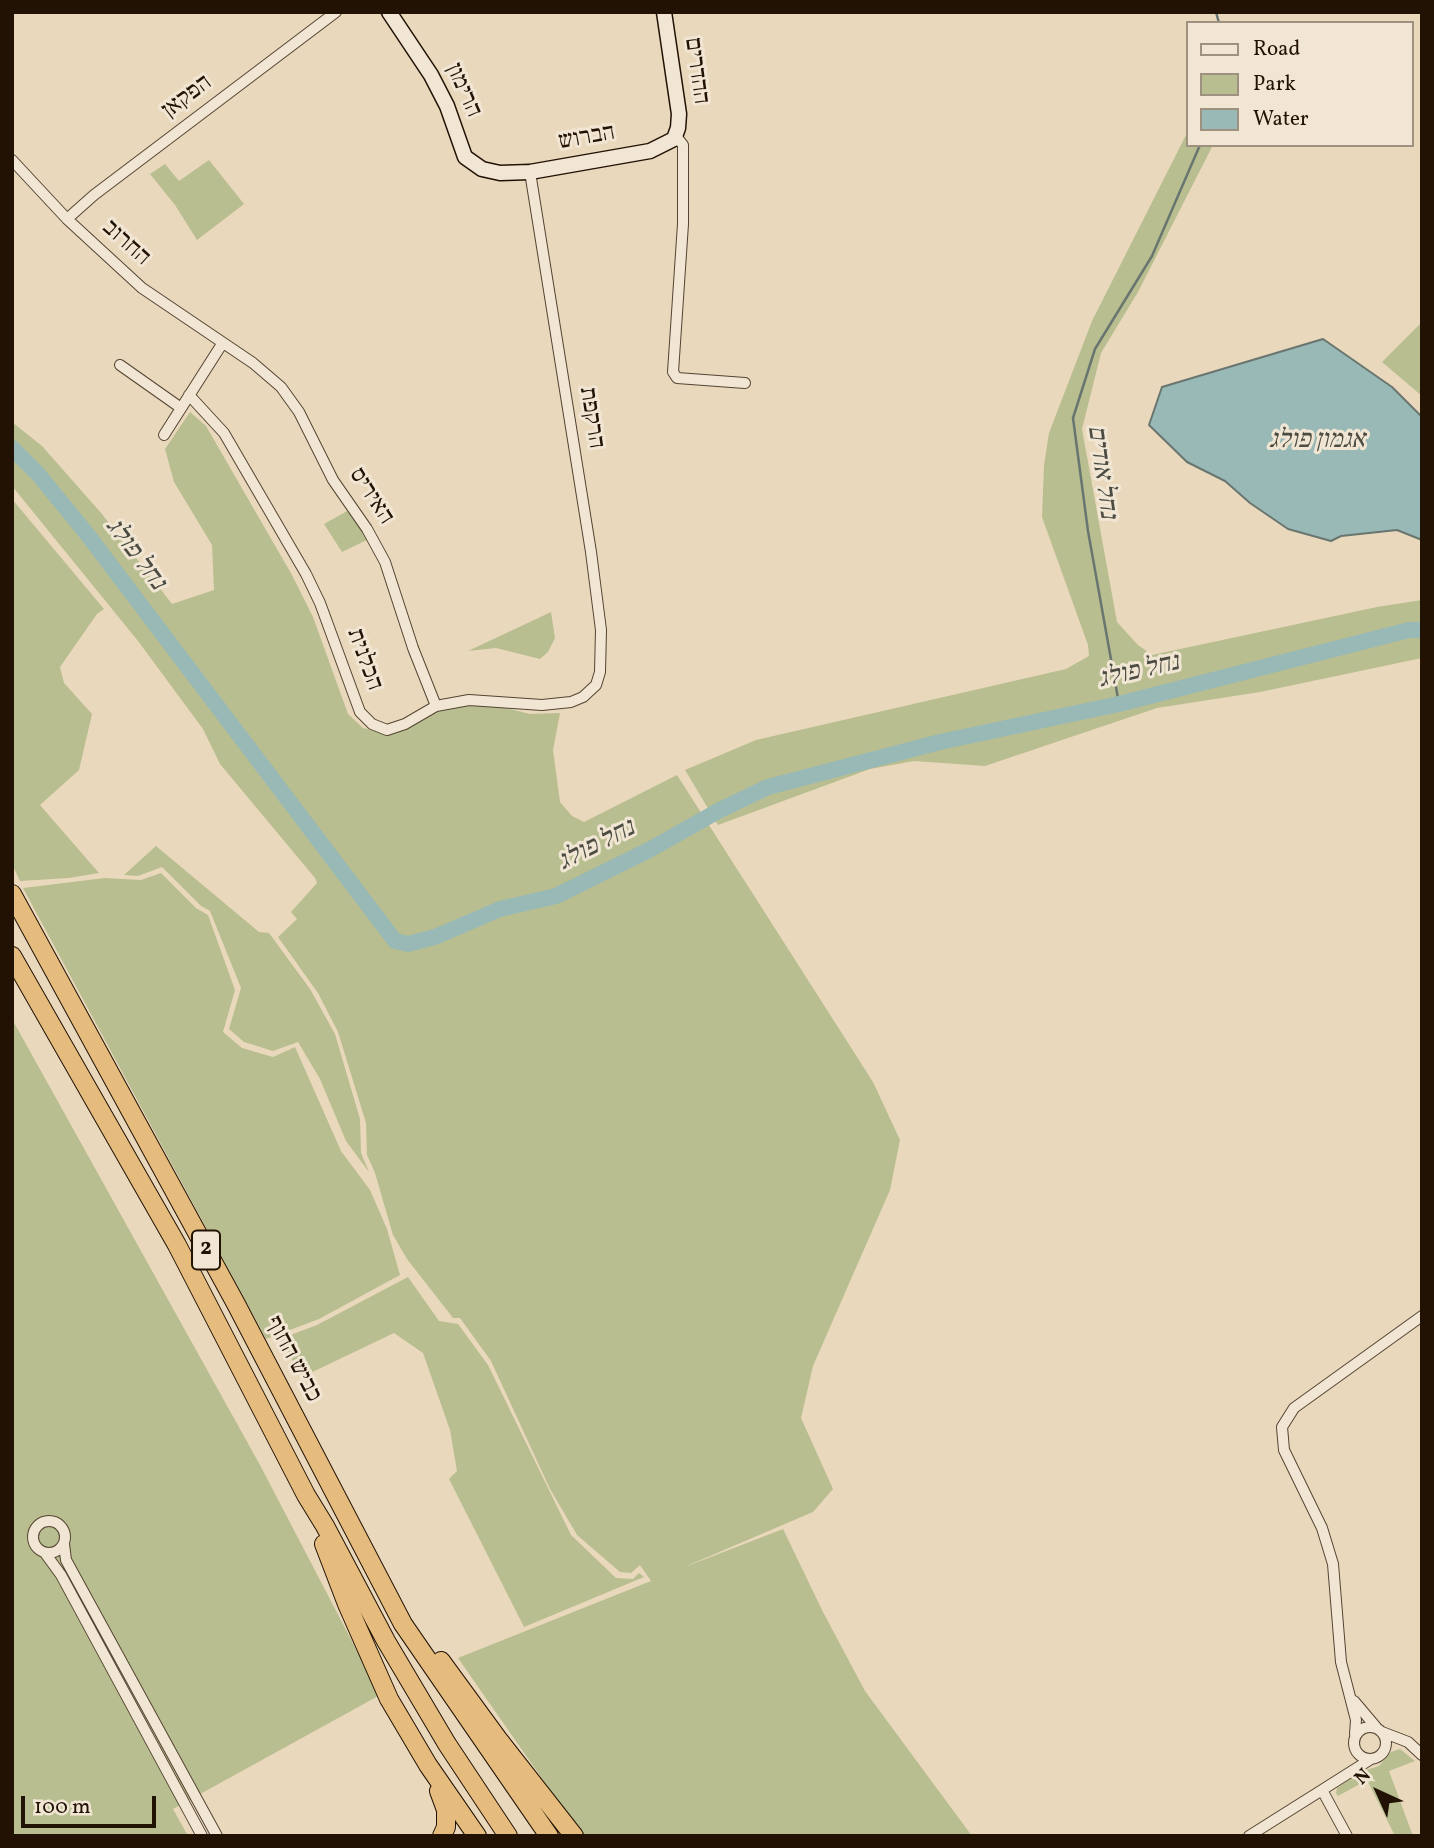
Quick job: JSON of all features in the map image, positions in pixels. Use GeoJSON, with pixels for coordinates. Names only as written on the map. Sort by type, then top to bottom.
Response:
{"type":"FeatureCollection","features":[{"type":"Feature","properties":{"kind":"highway","name":"כביש החוף"},"geometry":{"type":"LineString","coordinates":[[12,894],[236,1304],[402,1624],[549,1836]]}},
{"type":"Feature","properties":{"kind":"highway","name":"כביש החוף"},"geometry":{"type":"LineString","coordinates":[[12,956],[177,1245],[306,1495],[398,1662],[447,1744],[508,1836]]}},
{"type":"Feature","properties":{"kind":"highway"},"geometry":{"type":"LineString","coordinates":[[306,1495],[347,1604],[394,1707],[428,1765],[477,1836]]}},
{"type":"Feature","properties":{"kind":"highway"},"geometry":{"type":"LineString","coordinates":[[347,1517],[425,1638],[498,1739],[574,1836]]}},
{"type":"Feature","properties":{"kind":"highway"},"geometry":{"type":"LineString","coordinates":[[428,1765],[446,1810],[446,1826],[442,1836]]}},
{"type":"Feature","properties":{"kind":"street","name":"הפקאן"},"geometry":{"type":"LineString","coordinates":[[67,219],[94,195],[336,12]]}},
{"type":"Feature","properties":{"kind":"street","name":"הרימון"},"geometry":{"type":"LineString","coordinates":[[389,12],[423,61],[441,93],[466,157],[482,169],[500,173]]}},
{"type":"Feature","properties":{"kind":"street","name":"ההדרים"},"geometry":{"type":"LineString","coordinates":[[664,12],[679,114],[676,136]]}},
{"type":"Feature","properties":{"kind":"street","name":"הברוש"},"geometry":{"type":"LineString","coordinates":[[500,173],[530,172],[650,151],[665,145],[676,136]]}},
{"type":"Feature","properties":{"kind":"street"},"geometry":{"type":"LineString","coordinates":[[676,136],[684,152],[683,224],[673,372],[677,378],[745,383]]}},
{"type":"Feature","properties":{"kind":"street","name":"החרוב"},"geometry":{"type":"LineString","coordinates":[[12,160],[67,219],[142,288],[222,344]]}},
{"type":"Feature","properties":{"kind":"street","name":"הרקפת"},"geometry":{"type":"LineString","coordinates":[[530,172],[591,552],[601,630],[600,672]]}},
{"type":"Feature","properties":{"kind":"street"},"geometry":{"type":"LineString","coordinates":[[164,435],[222,344]]}},
{"type":"Feature","properties":{"kind":"street","name":"האיריס"},"geometry":{"type":"LineString","coordinates":[[222,344],[265,372],[281,387],[299,412],[333,480],[367,529],[385,562],[413,648],[436,706]]}},
{"type":"Feature","properties":{"kind":"street"},"geometry":{"type":"LineString","coordinates":[[120,365],[181,408]]}},
{"type":"Feature","properties":{"kind":"street","name":"הכלנית"},"geometry":{"type":"LineString","coordinates":[[189,395],[224,433],[310,581],[360,712],[372,724],[387,730],[436,706],[469,700],[542,705],[572,702],[593,689],[600,672]]}},
{"type":"Feature","properties":{"kind":"street"},"geometry":{"type":"LineString","coordinates":[[1341,1777],[1349,1767],[1355,1749],[1357,1727],[1341,1662],[1333,1564],[1322,1528],[1284,1450],[1282,1427],[1294,1408],[1422,1317]]}},
{"type":"Feature","properties":{"kind":"street"},"geometry":{"type":"LineString","coordinates":[[45,1553],[57,1552],[66,1539],[63,1528],[54,1521],[43,1522],[35,1529],[33,1539],[37,1549],[45,1553],[56,1566],[202,1836]]}},
{"type":"Feature","properties":{"kind":"street"},"geometry":{"type":"LineString","coordinates":[[64,1544],[66,1560],[217,1836]]}},
{"type":"Feature","properties":{"kind":"street"},"geometry":{"type":"LineString","coordinates":[[1249,1836],[1380,1755],[1384,1749],[1385,1738],[1350,1695]]}},
{"type":"Feature","properties":{"kind":"street"},"geometry":{"type":"LineString","coordinates":[[1355,1734],[1363,1728],[1380,1730],[1408,1741],[1422,1755]]}},
{"type":"Feature","properties":{"kind":"street"},"geometry":{"type":"LineString","coordinates":[[1384,1749],[1408,1741]]}},
{"type":"Feature","properties":{"kind":"street"},"geometry":{"type":"LineString","coordinates":[[1355,1749],[1362,1757],[1371,1759]]}},
{"type":"Feature","properties":{"kind":"street"},"geometry":{"type":"LineString","coordinates":[[1322,1790],[1347,1836]]}},
{"type":"Feature","properties":{"kind":"green space"},"geometry":{"type":"Polygon","coordinates":[[[1186,135],[1186,147],[1212,147],[1138,292],[1101,353],[1082,429],[1117,622],[1138,645],[1152,655],[1377,607],[1422,600],[1422,658],[1260,692],[1157,708],[985,766],[914,761],[870,769],[718,825],[685,770],[756,740],[1066,669],[1089,656],[1088,645],[1042,517],[1044,465],[1049,433],[1092,321],[1186,135]]]}},
{"type":"Feature","properties":{"kind":"green space"},"geometry":{"type":"Polygon","coordinates":[[[209,160],[244,204],[197,240],[175,205],[150,174],[165,164],[179,181],[209,160]]]}},
{"type":"Feature","properties":{"kind":"green space"},"geometry":{"type":"Polygon","coordinates":[[[1422,322],[1422,396],[1382,362],[1422,322]]]}},
{"type":"Feature","properties":{"kind":"green space"},"geometry":{"type":"Polygon","coordinates":[[[190,412],[206,426],[292,575],[313,617],[348,714],[363,728],[381,732],[434,710],[464,704],[498,706],[530,714],[560,713],[553,750],[560,802],[572,816],[584,822],[677,775],[873,1082],[900,1140],[890,1190],[813,1366],[801,1418],[833,1489],[813,1512],[682,1568],[783,1529],[865,1691],[972,1836],[582,1836],[458,1658],[651,1581],[640,1565],[631,1573],[620,1572],[577,1535],[550,1489],[491,1361],[460,1318],[453,1318],[407,1259],[393,1235],[367,1155],[366,1123],[338,1032],[318,993],[278,937],[297,919],[291,912],[317,883],[315,878],[220,764],[203,729],[138,641],[12,486],[12,422],[42,446],[102,514],[172,604],[214,590],[212,545],[174,482],[165,449],[190,412]]]}},
{"type":"Feature","properties":{"kind":"green space"},"geometry":{"type":"Polygon","coordinates":[[[12,499],[104,609],[97,614],[60,667],[64,683],[92,714],[79,770],[40,805],[99,873],[20,881],[12,864],[12,499]]]}},
{"type":"Feature","properties":{"kind":"green space"},"geometry":{"type":"Polygon","coordinates":[[[349,510],[369,539],[342,552],[324,524],[349,510]]]}},
{"type":"Feature","properties":{"kind":"green space"},"geometry":{"type":"Polygon","coordinates":[[[551,612],[555,638],[548,652],[540,659],[496,648],[468,651],[551,612]]]}},
{"type":"Feature","properties":{"kind":"green space"},"geometry":{"type":"Polygon","coordinates":[[[156,846],[259,932],[269,933],[310,989],[335,1034],[360,1119],[361,1153],[369,1172],[346,1141],[320,1079],[298,1042],[273,1051],[244,1042],[229,1029],[241,988],[210,911],[201,906],[162,867],[138,876],[124,875],[156,846]]]}},
{"type":"Feature","properties":{"kind":"green space"},"geometry":{"type":"Polygon","coordinates":[[[161,873],[196,908],[208,915],[235,990],[223,1032],[242,1048],[273,1057],[295,1047],[341,1151],[370,1190],[387,1229],[400,1275],[319,1319],[266,1339],[23,888],[105,878],[141,880],[161,873]]]}},
{"type":"Feature","properties":{"kind":"green space"},"geometry":{"type":"Polygon","coordinates":[[[12,1019],[260,1465],[380,1695],[173,1809],[188,1836],[12,1836],[12,1019]]]}},
{"type":"Feature","properties":{"kind":"green space"},"geometry":{"type":"Polygon","coordinates":[[[408,1277],[439,1321],[458,1324],[488,1365],[571,1535],[616,1578],[633,1579],[639,1573],[644,1577],[524,1627],[449,1479],[457,1471],[450,1430],[423,1353],[394,1333],[302,1377],[280,1339],[317,1325],[408,1277]]]}},
{"type":"Feature","properties":{"kind":"green space"},"geometry":{"type":"Polygon","coordinates":[[[1400,1749],[1415,1761],[1389,1771],[1413,1836],[1395,1836],[1367,1780],[1338,1796],[1336,1793],[1337,1788],[1363,1771],[1379,1766],[1391,1752],[1400,1749]]]}},
{"type":"Feature","properties":{"kind":"water","name":"אגמון פולג"},"geometry":{"type":"Polygon","coordinates":[[[1323,339],[1392,387],[1422,417],[1422,540],[1397,530],[1341,536],[1331,541],[1288,529],[1250,503],[1225,481],[1187,462],[1149,425],[1162,387],[1323,339]]]}},
{"type":"Feature","properties":{"kind":"waterway","name":"נחל אודים"},"geometry":{"type":"LineString","coordinates":[[1216,12],[1218,21]]}},
{"type":"Feature","properties":{"kind":"waterway","name":"נחל אודים"},"geometry":{"type":"LineString","coordinates":[[1119,704],[1088,531],[1073,418],[1095,349],[1152,256],[1199,147]]}},
{"type":"Feature","properties":{"kind":"waterway","name":"נחל פולג"},"geometry":{"type":"LineString","coordinates":[[12,448],[38,474],[87,534],[395,941],[408,944],[435,937],[500,909],[556,896],[768,787],[940,742],[1119,704],[1409,630],[1422,630]]}}]}
